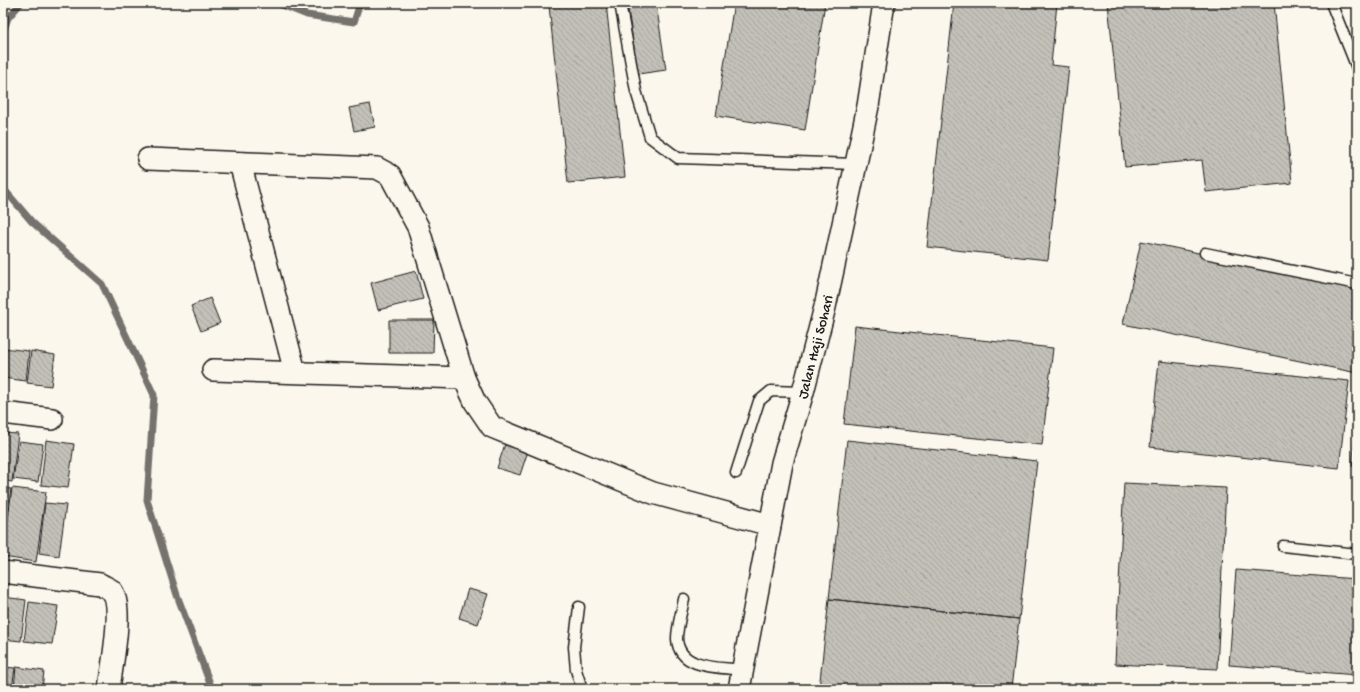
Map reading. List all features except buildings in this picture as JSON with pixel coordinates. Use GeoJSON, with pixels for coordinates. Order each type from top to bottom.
{"type":"FeatureCollection","features":[{"type":"Feature","properties":{"kind":"street","name":"Jalan Haji Sohari"},"geometry":{"type":"LineString","coordinates":[[741,679],[782,463],[803,392],[825,307],[856,164],[868,106],[884,3]]}},
{"type":"Feature","properties":{"kind":"street"},"geometry":{"type":"LineString","coordinates":[[148,159],[377,168],[390,174],[418,227],[464,378],[475,402],[492,427],[653,493],[770,525]]}},
{"type":"Feature","properties":{"kind":"street"},"geometry":{"type":"LineString","coordinates":[[240,163],[295,372]]}},
{"type":"Feature","properties":{"kind":"street"},"geometry":{"type":"LineString","coordinates":[[213,370],[464,378]]}},
{"type":"Feature","properties":{"kind":"street"},"geometry":{"type":"LineString","coordinates":[[3,412],[52,419]]}},
{"type":"Feature","properties":{"kind":"street"},"geometry":{"type":"LineString","coordinates":[[3,572],[100,584],[111,590],[116,601],[117,625],[108,689]]}},
{"type":"Feature","properties":{"kind":"lane"},"geometry":{"type":"LineString","coordinates":[[620,3],[636,91],[650,137],[678,158],[856,164]]}},
{"type":"Feature","properties":{"kind":"lane"},"geometry":{"type":"LineString","coordinates":[[1332,3],[1357,68]]}},
{"type":"Feature","properties":{"kind":"lane"},"geometry":{"type":"LineString","coordinates":[[1205,253],[1357,284]]}},
{"type":"Feature","properties":{"kind":"lane"},"geometry":{"type":"LineString","coordinates":[[736,473],[759,401],[771,391],[803,392]]}},
{"type":"Feature","properties":{"kind":"lane"},"geometry":{"type":"LineString","coordinates":[[1283,546],[1357,554]]}},
{"type":"Feature","properties":{"kind":"lane"},"geometry":{"type":"LineString","coordinates":[[684,599],[677,637],[679,648],[685,658],[741,679]]}},
{"type":"Feature","properties":{"kind":"lane"},"geometry":{"type":"LineString","coordinates":[[579,607],[574,647],[576,670],[582,689]]}},
{"type":"Feature","properties":{"kind":"waterway"},"geometry":{"type":"LineString","coordinates":[[3,32],[8,18],[21,3]]}},
{"type":"Feature","properties":{"kind":"waterway"},"geometry":{"type":"LineString","coordinates":[[277,3],[307,15],[354,22],[360,3]]}},
{"type":"Feature","properties":{"kind":"waterway"},"geometry":{"type":"LineString","coordinates":[[3,188],[32,222],[102,284],[154,395],[147,500],[177,595],[212,689]]}}]}
